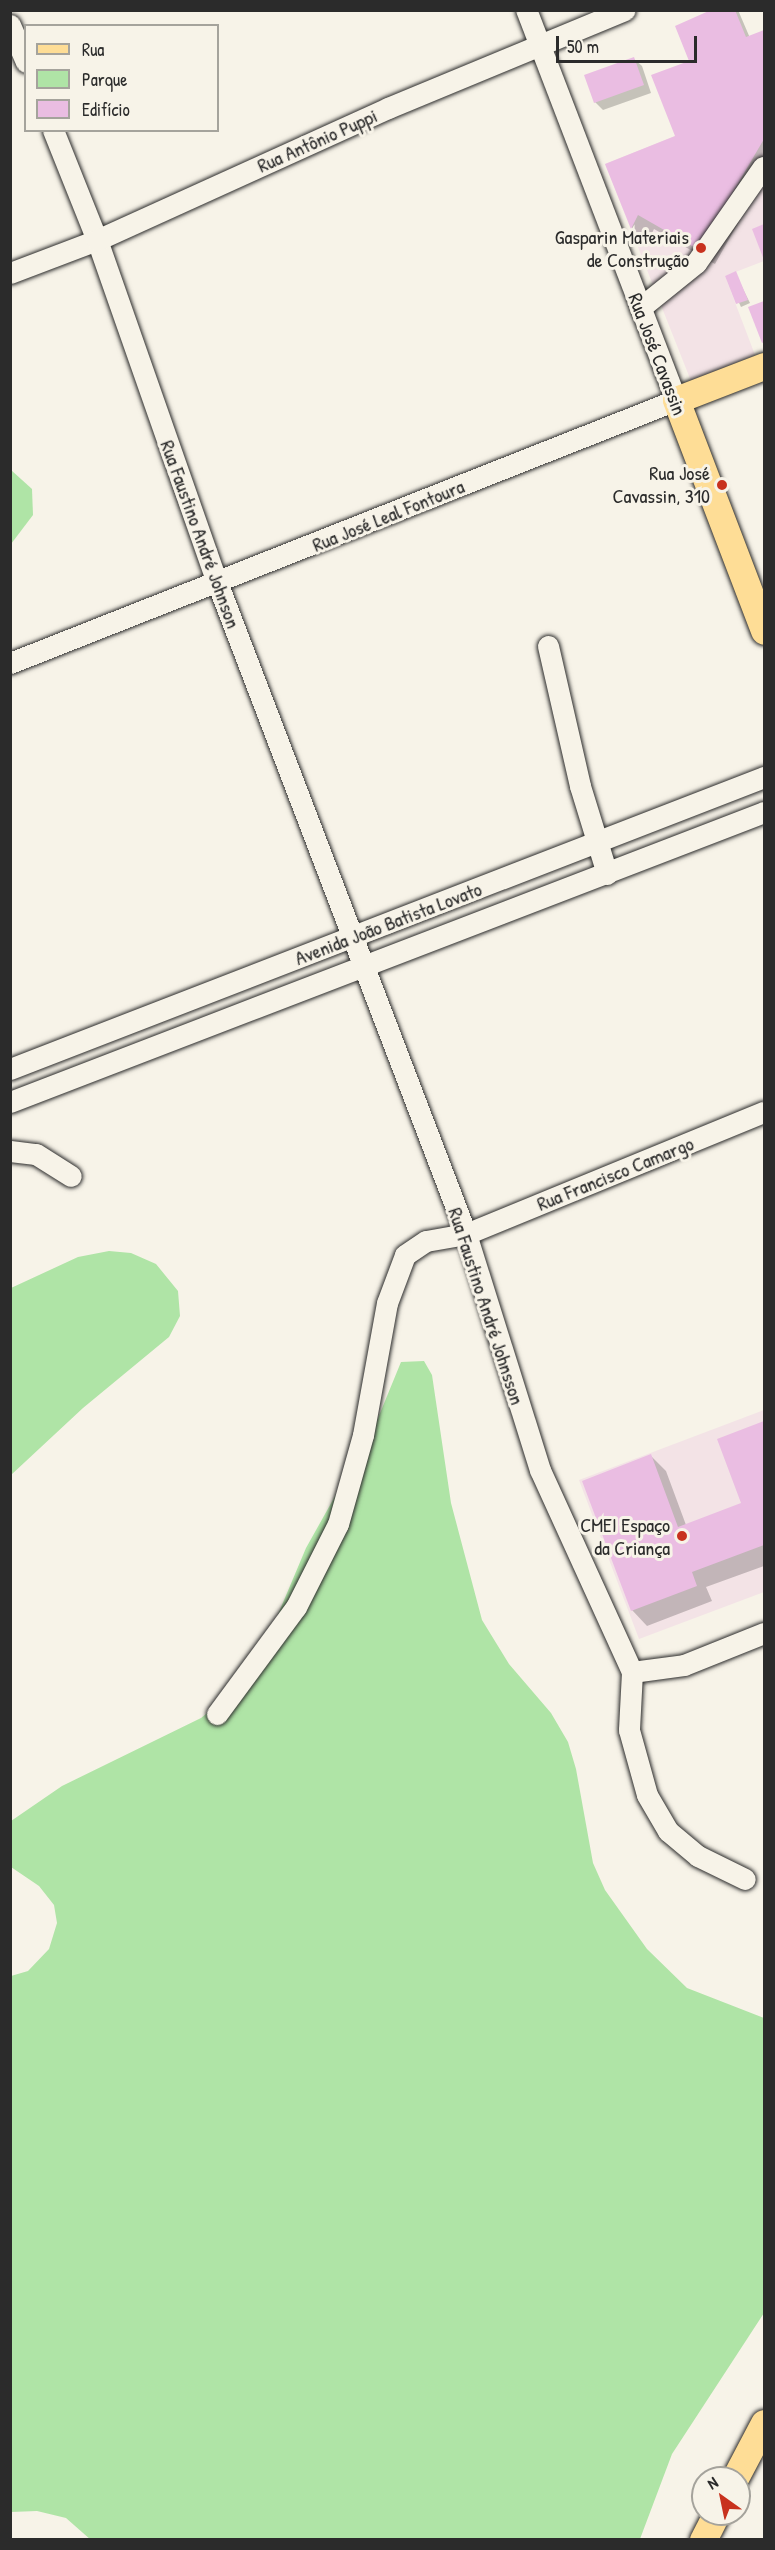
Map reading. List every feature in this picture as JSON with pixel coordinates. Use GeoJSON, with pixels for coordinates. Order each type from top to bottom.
{"type":"FeatureCollection","features":[{"type":"Feature","properties":{"kind":"main road","name":"Rua José Leal Fontoura"},"geometry":{"type":"LineString","coordinates":[[676,400],[765,366]]}},
{"type":"Feature","properties":{"kind":"main road","name":"Rua José Cavassin"},"geometry":{"type":"LineString","coordinates":[[676,400],[762,618]]}},
{"type":"Feature","properties":{"kind":"main road"},"geometry":{"type":"LineString","coordinates":[[742,2466],[765,2423]]}},
{"type":"Feature","properties":{"kind":"main road"},"geometry":{"type":"LineString","coordinates":[[703,2540],[710,2526]]}},
{"type":"Feature","properties":{"kind":"street","name":"Rua José Cavassin"},"geometry":{"type":"LineString","coordinates":[[526,10],[676,400]]}},
{"type":"Feature","properties":{"kind":"street","name":"Rua Antônio Puppi"},"geometry":{"type":"LineString","coordinates":[[10,273],[96,240],[388,108],[625,10]]}},
{"type":"Feature","properties":{"kind":"street"},"geometry":{"type":"LineString","coordinates":[[10,25],[24,57]]}},
{"type":"Feature","properties":{"kind":"street","name":"Rua Faustino André Johnson"},"geometry":{"type":"LineString","coordinates":[[54,132],[96,240],[217,582],[352,936]]}},
{"type":"Feature","properties":{"kind":"street"},"geometry":{"type":"LineString","coordinates":[[640,308],[696,263],[764,166]]}},
{"type":"Feature","properties":{"kind":"street","name":"Rua José Leal Fontoura"},"geometry":{"type":"LineString","coordinates":[[10,663],[676,400]]}},
{"type":"Feature","properties":{"kind":"street"},"geometry":{"type":"LineString","coordinates":[[548,646],[596,843],[607,874]]}},
{"type":"Feature","properties":{"kind":"street","name":"Avenida João Batista Lovato"},"geometry":{"type":"LineString","coordinates":[[10,1069],[765,777]]}},
{"type":"Feature","properties":{"kind":"street"},"geometry":{"type":"LineString","coordinates":[[720,794],[733,824]]}},
{"type":"Feature","properties":{"kind":"street","name":"Avenida João Batista Lovato"},"geometry":{"type":"LineString","coordinates":[[10,1102],[765,812]]}},
{"type":"Feature","properties":{"kind":"street","name":"Rua Faustino André Johnsson"},"geometry":{"type":"LineString","coordinates":[[352,936],[466,1234],[540,1470],[632,1672]]}},
{"type":"Feature","properties":{"kind":"street","name":"Rua Francisco Camargo"},"geometry":{"type":"LineString","coordinates":[[217,1714],[296,1607],[338,1524],[363,1435],[387,1303],[397,1269],[405,1255],[426,1241],[466,1234],[765,1112]]}},
{"type":"Feature","properties":{"kind":"street"},"geometry":{"type":"LineString","coordinates":[[10,1150],[36,1154],[71,1176]]}},
{"type":"Feature","properties":{"kind":"street"},"geometry":{"type":"LineString","coordinates":[[745,1880],[698,1856],[668,1831],[647,1795],[629,1730],[632,1672],[684,1665],[765,1633]]}},
{"type":"Feature","properties":{"kind":"shaded area","name":"Gasparin Materiais de Construção"},"geometry":{"type":"Polygon","coordinates":[[[738,111],[764,127],[764,261],[725,276],[755,355],[691,381],[605,164],[738,111]]]}},
{"type":"Feature","properties":{"kind":"shaded area","name":"CMEI Espaço da Criança"},"geometry":{"type":"Polygon","coordinates":[[[764,1410],[764,1592],[639,1639],[579,1480],[764,1410]]]}},
{"type":"Feature","properties":{"kind":"green space"},"geometry":{"type":"Polygon","coordinates":[[[11,470],[32,489],[33,515],[11,544],[11,470]]]}},
{"type":"Feature","properties":{"kind":"green space"},"geometry":{"type":"Polygon","coordinates":[[[109,1251],[131,1253],[156,1264],[178,1291],[180,1316],[169,1337],[83,1408],[11,1475],[11,1288],[78,1257],[109,1251]]]}},
{"type":"Feature","properties":{"kind":"green space"},"geometry":{"type":"Polygon","coordinates":[[[424,1361],[432,1375],[451,1503],[482,1620],[509,1664],[551,1713],[568,1742],[576,1769],[593,1863],[605,1890],[647,1949],[687,1988],[764,2018],[764,2313],[672,2454],[640,2539],[91,2540],[66,2518],[37,2511],[11,2512],[11,1976],[28,1971],[49,1949],[57,1923],[54,1905],[39,1886],[11,1867],[11,1821],[62,1786],[201,1718],[243,1684],[260,1657],[306,1548],[376,1423],[401,1362],[424,1361]]]}},
{"type":"Feature","properties":{"kind":"building"},"geometry":{"type":"Polygon","coordinates":[[[711,10],[735,10],[746,37],[764,30],[764,139],[699,250],[638,215],[631,229],[605,164],[675,136],[651,75],[689,61],[675,26],[711,10]]]}},
{"type":"Feature","properties":{"kind":"building"},"geometry":{"type":"Polygon","coordinates":[[[634,57],[644,85],[594,103],[584,75],[634,57]]]}},
{"type":"Feature","properties":{"kind":"building"},"geometry":{"type":"Polygon","coordinates":[[[764,224],[764,260],[752,229],[764,224]]]}},
{"type":"Feature","properties":{"kind":"building"},"geometry":{"type":"Polygon","coordinates":[[[736,271],[748,300],[736,304],[725,276],[736,271]]]}},
{"type":"Feature","properties":{"kind":"building"},"geometry":{"type":"Polygon","coordinates":[[[764,301],[764,342],[762,343],[748,307],[764,301]]]}},
{"type":"Feature","properties":{"kind":"building"},"geometry":{"type":"Polygon","coordinates":[[[764,1421],[764,1545],[692,1572],[697,1586],[631,1611],[582,1481],[651,1454],[678,1527],[741,1503],[717,1439],[764,1421]]]}},
{"type":"Feature","properties":{"kind":"place","name":"Gasparin Materiais de Construção"},"geometry":{"type":"Point","coordinates":[701,248]}},
{"type":"Feature","properties":{"kind":"place","name":"Rua José Cavassin, 310"},"geometry":{"type":"Point","coordinates":[722,485]}},
{"type":"Feature","properties":{"kind":"place","name":"CMEI Espaço da Criança"},"geometry":{"type":"Point","coordinates":[682,1536]}}]}
